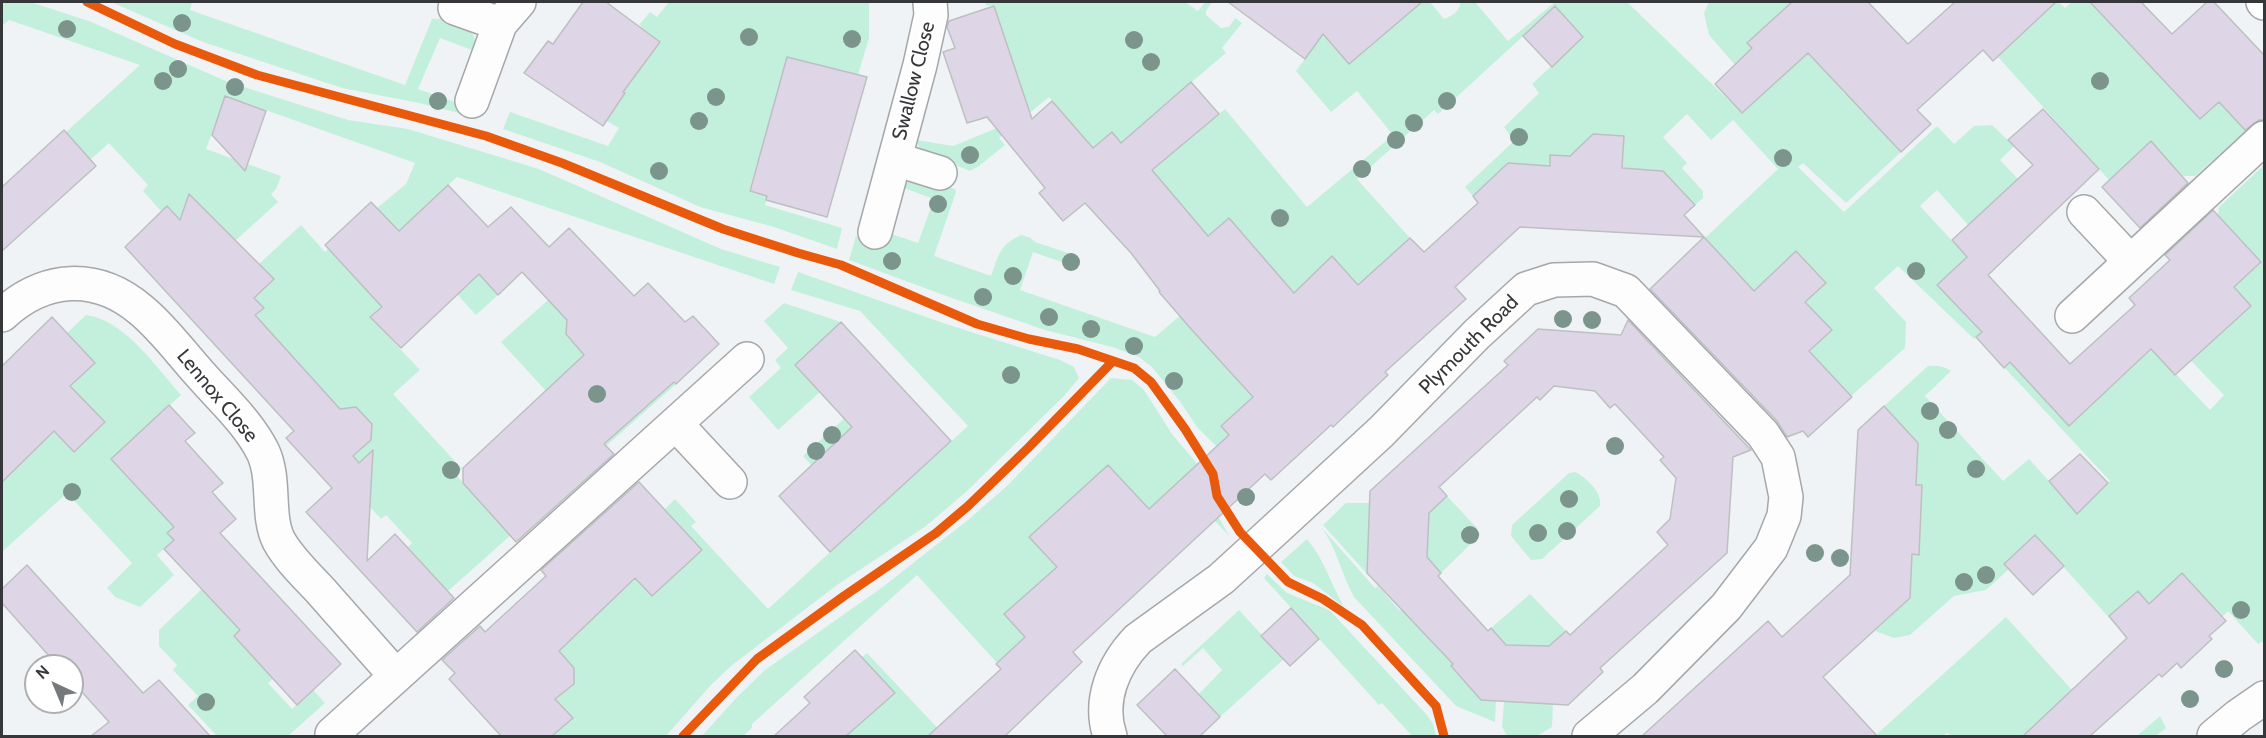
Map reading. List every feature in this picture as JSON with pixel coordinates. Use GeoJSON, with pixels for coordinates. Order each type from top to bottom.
{"type":"FeatureCollection","features":[{"type":"Feature","properties":{"kind":"street","name":"Swallow Close"},"geometry":{"type":"LineString","coordinates":[[875,232],[931,15],[930,2]]}},
{"type":"Feature","properties":{"kind":"street"},"geometry":{"type":"LineString","coordinates":[[455,8],[510,13],[472,101]]}},
{"type":"Feature","properties":{"kind":"street"},"geometry":{"type":"LineString","coordinates":[[2072,316],[2265,138]]}},
{"type":"Feature","properties":{"kind":"street","name":"Swallow Close"},"geometry":{"type":"LineString","coordinates":[[895,159],[940,173]]}},
{"type":"Feature","properties":{"kind":"street"},"geometry":{"type":"LineString","coordinates":[[2084,212],[2130,261]]}},
{"type":"Feature","properties":{"kind":"street","name":"Plymouth Road"},"geometry":{"type":"LineString","coordinates":[[1110,736],[1107,727],[1107,697],[1113,672],[1138,639],[1221,579],[1247,556],[1381,432],[1477,334],[1526,289],[1554,280],[1593,279],[1626,291],[1762,434],[1778,456],[1786,497],[1784,516],[1771,548],[1726,607],[1645,689],[1589,736]]}},
{"type":"Feature","properties":{"kind":"street","name":"Lennox Close"},"geometry":{"type":"LineString","coordinates":[[2,315],[16,302],[48,287],[64,284],[93,285],[118,294],[142,310],[247,426],[263,453],[271,480],[272,510],[278,540],[395,675]]}},
{"type":"Feature","properties":{"kind":"street"},"geometry":{"type":"LineString","coordinates":[[332,734],[747,359]]}},
{"type":"Feature","properties":{"kind":"street"},"geometry":{"type":"LineString","coordinates":[[676,424],[730,482]]}},
{"type":"Feature","properties":{"kind":"street"},"geometry":{"type":"LineString","coordinates":[[2214,736],[2265,698]]}},
{"type":"Feature","properties":{"kind":"green space"},"geometry":{"type":"Polygon","coordinates":[[[2,2],[30,2],[89,21],[228,82],[348,120],[408,129],[539,169],[721,249],[780,267],[774,284],[457,177],[411,220],[460,254],[498,295],[476,315],[456,293],[385,304],[370,317],[420,370],[393,394],[462,469],[456,475],[511,535],[448,591],[408,547],[412,543],[386,515],[381,519],[359,495],[332,488],[326,481],[361,450],[358,446],[372,434],[372,424],[356,407],[346,408],[334,420],[329,397],[255,315],[263,308],[254,298],[273,279],[259,264],[301,225],[325,252],[328,249],[355,278],[387,249],[377,208],[406,184],[415,163],[226,96],[206,149],[281,176],[276,189],[271,194],[278,202],[224,251],[224,229],[211,216],[199,215],[181,233],[143,191],[148,185],[109,143],[90,160],[66,132],[140,65],[9,20],[2,26],[2,2]]]}},
{"type":"Feature","properties":{"kind":"green space"},"geometry":{"type":"Polygon","coordinates":[[[111,2],[192,2],[190,10],[405,85],[432,19],[448,21],[470,31],[475,45],[472,50],[440,38],[418,89],[482,112],[479,118],[419,103],[342,88],[203,42],[111,2]]]}},
{"type":"Feature","properties":{"kind":"green space"},"geometry":{"type":"Polygon","coordinates":[[[669,2],[869,2],[869,38],[858,75],[787,57],[775,168],[757,162],[749,191],[767,196],[765,205],[842,228],[837,249],[774,227],[700,207],[600,162],[503,129],[510,112],[608,146],[619,128],[588,110],[604,79],[643,65],[660,43],[639,25],[650,12],[657,17],[669,2]]]}},
{"type":"Feature","properties":{"kind":"green space"},"geometry":{"type":"Polygon","coordinates":[[[986,2],[1185,2],[1198,11],[1205,2],[1212,2],[1206,15],[1221,28],[1229,27],[1235,18],[1242,23],[1222,48],[1226,53],[1160,109],[1187,141],[1225,109],[1307,207],[1393,135],[1357,91],[1331,112],[1296,71],[1323,34],[1397,13],[1411,2],[1430,2],[1444,19],[1459,8],[1460,2],[1475,2],[1508,41],[1555,2],[1627,2],[1742,113],[1761,95],[1709,35],[1704,13],[1709,2],[1793,2],[1747,43],[1763,60],[1790,35],[1832,60],[1823,69],[1845,94],[1863,79],[1862,109],[1901,152],[1846,203],[1803,163],[1798,167],[1844,212],[1937,126],[1954,144],[1974,126],[1992,125],[2014,146],[2000,160],[2018,179],[1968,225],[1937,190],[1920,206],[1967,257],[1937,285],[1982,332],[1974,339],[1898,266],[1874,288],[1906,322],[1905,348],[1851,396],[1809,351],[1827,335],[1827,326],[1794,312],[1826,283],[1797,251],[1754,291],[1705,238],[1778,169],[1733,120],[1711,140],[1687,114],[1663,137],[1687,163],[1682,168],[1703,191],[1703,198],[1695,205],[1663,171],[1622,168],[1624,140],[1618,135],[1593,134],[1587,139],[1586,157],[1550,156],[1550,166],[1508,163],[1473,196],[1465,187],[1514,141],[1504,127],[1539,93],[1532,84],[1583,37],[1555,7],[1438,114],[1434,110],[1357,179],[1410,238],[1361,287],[1332,256],[1303,284],[1323,306],[1220,361],[1252,397],[1221,426],[1250,458],[1218,448],[1197,427],[1152,367],[1139,357],[1112,347],[1045,330],[849,260],[856,236],[881,245],[886,232],[918,243],[934,199],[901,187],[913,181],[935,183],[955,189],[956,192],[934,256],[991,276],[1004,247],[1021,235],[1029,237],[1035,242],[1078,258],[1073,266],[1033,252],[1020,290],[1155,337],[1196,302],[1252,245],[1229,218],[1208,236],[1144,160],[1128,151],[1112,132],[1093,148],[1049,97],[999,138],[1005,145],[970,171],[921,151],[917,140],[953,146],[1024,117],[994,6],[986,5],[986,2]]]}},
{"type":"Feature","properties":{"kind":"green space"},"geometry":{"type":"Polygon","coordinates":[[[2038,2],[2058,2],[2065,8],[2072,2],[2146,2],[2116,30],[2144,60],[2163,42],[2246,131],[2195,176],[2183,176],[2151,142],[2109,180],[1998,57],[2038,2]]]}},
{"type":"Feature","properties":{"kind":"green space"},"geometry":{"type":"Polygon","coordinates":[[[2264,165],[2264,641],[2258,644],[2228,611],[2222,617],[2153,601],[2149,604],[2137,591],[2110,616],[2120,630],[2035,535],[2004,564],[2009,569],[1986,590],[1954,596],[1910,635],[1894,638],[1875,631],[1910,598],[1912,554],[1919,554],[1922,486],[1916,485],[1918,443],[1884,406],[1928,366],[1946,368],[1951,371],[1925,396],[2003,481],[2029,459],[2049,481],[2093,498],[2110,481],[2004,367],[2010,362],[2056,411],[2076,359],[2107,391],[2152,349],[2210,410],[2224,395],[2174,343],[2216,338],[2251,306],[2234,287],[2261,262],[2218,215],[2219,207],[2264,165]]]}},
{"type":"Feature","properties":{"kind":"green space"},"geometry":{"type":"Polygon","coordinates":[[[798,272],[949,325],[1060,360],[1074,367],[1079,378],[1065,395],[966,492],[926,526],[837,585],[731,666],[666,736],[553,736],[573,718],[544,687],[564,692],[574,684],[563,656],[558,650],[635,578],[652,596],[702,550],[665,509],[675,499],[696,522],[691,526],[768,609],[968,426],[860,311],[791,290],[798,272]]]}},
{"type":"Feature","properties":{"kind":"green space"},"geometry":{"type":"Polygon","coordinates":[[[548,300],[577,313],[567,323],[566,334],[571,341],[583,341],[676,384],[605,447],[546,391],[501,342],[548,300]]]}},
{"type":"Feature","properties":{"kind":"green space"},"geometry":{"type":"Polygon","coordinates":[[[784,303],[841,322],[795,365],[820,392],[778,430],[749,397],[781,368],[775,360],[788,348],[764,321],[784,303]]]}},
{"type":"Feature","properties":{"kind":"green space"},"geometry":{"type":"Polygon","coordinates":[[[86,315],[100,319],[127,335],[181,395],[111,459],[136,486],[149,474],[187,515],[167,533],[174,540],[157,555],[174,575],[140,607],[115,597],[107,588],[132,563],[67,493],[2,552],[2,456],[15,469],[53,432],[44,422],[74,452],[105,423],[76,392],[68,388],[67,333],[86,315]]]}},
{"type":"Feature","properties":{"kind":"green space"},"geometry":{"type":"Polygon","coordinates":[[[1111,378],[1132,380],[1144,390],[1172,434],[1199,466],[1216,512],[1229,536],[1179,482],[1148,510],[1108,465],[1030,537],[1060,570],[1025,637],[997,663],[917,575],[752,724],[752,728],[743,736],[702,736],[765,670],[884,586],[968,520],[1008,485],[1111,378]]]}},
{"type":"Feature","properties":{"kind":"green space"},"geometry":{"type":"Polygon","coordinates":[[[849,414],[886,452],[838,495],[803,456],[849,414]]]}},
{"type":"Feature","properties":{"kind":"green space"},"geometry":{"type":"Polygon","coordinates":[[[1575,472],[1593,486],[1599,496],[1600,506],[1542,559],[1531,560],[1511,536],[1512,525],[1569,473],[1575,472]]]}},
{"type":"Feature","properties":{"kind":"green space"},"geometry":{"type":"Polygon","coordinates":[[[1447,496],[1477,528],[1480,535],[1441,573],[1426,557],[1428,514],[1447,496]]]}},
{"type":"Feature","properties":{"kind":"green space"},"geometry":{"type":"Polygon","coordinates":[[[1346,503],[1371,503],[1369,576],[1323,525],[1346,503]]]}},
{"type":"Feature","properties":{"kind":"green space"},"geometry":{"type":"Polygon","coordinates":[[[1321,527],[1375,588],[1378,586],[1400,611],[1402,609],[1453,664],[1451,667],[1481,699],[1496,700],[1495,722],[1456,706],[1354,597],[1321,527]]]}},
{"type":"Feature","properties":{"kind":"green space"},"geometry":{"type":"Polygon","coordinates":[[[1307,539],[1323,563],[1344,607],[1313,583],[1294,576],[1281,562],[1307,539]]]}},
{"type":"Feature","properties":{"kind":"green space"},"geometry":{"type":"Polygon","coordinates":[[[1267,574],[1287,593],[1329,610],[1427,715],[1433,724],[1436,736],[1412,736],[1382,703],[1379,705],[1264,578],[1267,574]]]}},
{"type":"Feature","properties":{"kind":"green space"},"geometry":{"type":"Polygon","coordinates":[[[202,589],[240,630],[234,636],[273,679],[268,683],[292,709],[313,690],[325,703],[288,736],[217,736],[188,705],[198,696],[173,670],[177,665],[159,646],[159,630],[202,589]]]}},
{"type":"Feature","properties":{"kind":"green space"},"geometry":{"type":"Polygon","coordinates":[[[1530,594],[1566,631],[1549,646],[1506,645],[1491,628],[1530,594]]]}},
{"type":"Feature","properties":{"kind":"green space"},"geometry":{"type":"Polygon","coordinates":[[[1239,610],[1284,659],[1220,717],[1199,694],[1222,670],[1203,648],[1183,666],[1181,664],[1239,610]]]}},
{"type":"Feature","properties":{"kind":"green space"},"geometry":{"type":"Polygon","coordinates":[[[2006,617],[2073,691],[2023,736],[1951,736],[1947,733],[1943,736],[1876,735],[2006,617]]]}},
{"type":"Feature","properties":{"kind":"green space"},"geometry":{"type":"Polygon","coordinates":[[[867,653],[945,736],[846,736],[895,693],[862,657],[867,653]]]}},
{"type":"Feature","properties":{"kind":"green space"},"geometry":{"type":"Polygon","coordinates":[[[1504,701],[1553,704],[1552,727],[1537,736],[1507,736],[1502,727],[1504,701]]]}},
{"type":"Feature","properties":{"kind":"green space"},"geometry":{"type":"Polygon","coordinates":[[[2160,716],[2166,728],[2156,736],[2137,736],[2160,716]]]}},
{"type":"Feature","properties":{"kind":"building"},"geometry":{"type":"Polygon","coordinates":[[[583,2],[606,2],[660,42],[623,92],[625,93],[603,126],[524,73],[548,41],[553,44],[583,2]]]}},
{"type":"Feature","properties":{"kind":"building"},"geometry":{"type":"Polygon","coordinates":[[[1228,2],[1422,2],[1349,64],[1323,34],[1305,59],[1228,2]]]}},
{"type":"Feature","properties":{"kind":"building"},"geometry":{"type":"Polygon","coordinates":[[[1792,2],[1868,2],[1908,44],[1955,2],[2056,2],[1993,61],[1983,50],[1917,110],[1931,124],[1901,152],[1808,53],[1742,113],[1715,84],[1752,48],[1747,43],[1792,2]]]}},
{"type":"Feature","properties":{"kind":"building"},"geometry":{"type":"Polygon","coordinates":[[[2090,2],[2141,2],[2172,34],[2207,2],[2214,2],[2265,56],[2265,120],[2259,120],[2245,130],[2219,102],[2200,119],[2090,2]]]}},
{"type":"Feature","properties":{"kind":"building"},"geometry":{"type":"Polygon","coordinates":[[[994,6],[1032,119],[1052,101],[1093,148],[1112,132],[1121,143],[1191,82],[1219,114],[1152,170],[1208,236],[1229,218],[1294,293],[1332,256],[1358,285],[1410,238],[1424,252],[1478,203],[1473,196],[1508,163],[1550,166],[1550,155],[1570,156],[1593,134],[1624,136],[1622,168],[1663,171],[1695,205],[1684,215],[1704,237],[1520,227],[1455,287],[1466,299],[1385,372],[1388,375],[1333,427],[1331,425],[1271,480],[1265,474],[1073,652],[1082,662],[1005,736],[928,736],[1001,669],[996,664],[1025,637],[1004,614],[1057,567],[1029,537],[1108,465],[1149,509],[1229,435],[1221,426],[1253,397],[1191,329],[1159,292],[1131,253],[1085,203],[1063,221],[1039,193],[1045,188],[987,117],[967,123],[943,52],[955,48],[947,27],[949,21],[994,6]]]}},
{"type":"Feature","properties":{"kind":"building"},"geometry":{"type":"Polygon","coordinates":[[[1555,6],[1583,37],[1552,67],[1523,36],[1555,6]]]}},
{"type":"Feature","properties":{"kind":"building"},"geometry":{"type":"Polygon","coordinates":[[[787,57],[867,77],[827,217],[766,200],[767,196],[750,191],[787,57]]]}},
{"type":"Feature","properties":{"kind":"building"},"geometry":{"type":"Polygon","coordinates":[[[225,96],[266,111],[245,171],[212,135],[225,96]]]}},
{"type":"Feature","properties":{"kind":"building"},"geometry":{"type":"Polygon","coordinates":[[[2043,109],[2099,169],[1988,275],[2070,364],[2135,305],[2129,298],[2170,260],[2165,255],[2213,210],[2261,262],[2234,287],[2251,306],[2175,375],[2151,349],[2069,426],[2010,362],[2004,368],[1976,337],[1982,332],[1937,285],[1967,257],[1952,240],[2033,165],[2008,140],[2043,109]]]}},
{"type":"Feature","properties":{"kind":"building"},"geometry":{"type":"Polygon","coordinates":[[[64,130],[96,166],[2,251],[2,187],[64,130]]]}},
{"type":"Feature","properties":{"kind":"building"},"geometry":{"type":"Polygon","coordinates":[[[2151,141],[2188,183],[2140,228],[2102,187],[2151,141]]]}},
{"type":"Feature","properties":{"kind":"building"},"geometry":{"type":"Polygon","coordinates":[[[448,185],[488,227],[511,207],[549,247],[569,228],[634,296],[648,283],[685,322],[693,316],[719,344],[676,384],[674,382],[604,444],[614,454],[516,542],[463,483],[463,468],[584,355],[566,334],[567,320],[522,272],[498,295],[479,274],[401,348],[370,317],[382,307],[325,245],[371,202],[399,231],[448,185]]]}},
{"type":"Feature","properties":{"kind":"building"},"geometry":{"type":"Polygon","coordinates":[[[189,194],[274,279],[254,298],[264,308],[255,315],[340,409],[356,407],[372,424],[371,440],[353,456],[359,463],[373,450],[367,561],[395,534],[454,598],[417,632],[306,512],[332,488],[286,438],[294,431],[125,247],[167,206],[180,220],[189,194]]]}},
{"type":"Feature","properties":{"kind":"building"},"geometry":{"type":"Polygon","coordinates":[[[1704,237],[1754,291],[1796,251],[1826,283],[1805,302],[1832,330],[1809,351],[1852,397],[1808,437],[1803,431],[1787,437],[1777,421],[1650,289],[1704,237]]]}},
{"type":"Feature","properties":{"kind":"building"},"geometry":{"type":"Polygon","coordinates":[[[52,317],[95,363],[70,386],[105,422],[74,452],[54,431],[2,482],[2,366],[52,317]]]}},
{"type":"Feature","properties":{"kind":"building"},"geometry":{"type":"Polygon","coordinates":[[[1628,320],[1751,450],[1733,457],[1727,553],[1600,668],[1603,672],[1568,705],[1481,700],[1451,666],[1453,664],[1367,573],[1370,491],[1508,365],[1504,361],[1538,329],[1621,335],[1628,320]],[[1554,386],[1540,400],[1537,397],[1439,487],[1447,496],[1429,513],[1427,557],[1441,573],[1438,576],[1488,631],[1491,628],[1506,645],[1549,646],[1566,631],[1570,635],[1668,545],[1657,532],[1670,519],[1676,478],[1660,460],[1664,457],[1615,404],[1610,408],[1595,391],[1554,386]]]}},
{"type":"Feature","properties":{"kind":"building"},"geometry":{"type":"Polygon","coordinates":[[[841,322],[951,441],[830,552],[779,496],[852,427],[795,365],[841,322]]]}},
{"type":"Feature","properties":{"kind":"building"},"geometry":{"type":"Polygon","coordinates":[[[169,405],[195,433],[185,441],[223,483],[212,492],[236,519],[220,533],[341,664],[297,705],[234,636],[240,630],[164,549],[174,540],[167,533],[174,527],[111,459],[169,405]]]}},
{"type":"Feature","properties":{"kind":"building"},"geometry":{"type":"Polygon","coordinates":[[[1884,406],[1918,443],[1916,485],[1922,485],[1919,555],[1912,554],[1910,598],[1823,677],[1877,736],[1642,736],[1768,621],[1782,637],[1850,575],[1858,430],[1884,406]]]}},
{"type":"Feature","properties":{"kind":"building"},"geometry":{"type":"Polygon","coordinates":[[[2080,454],[2108,483],[2077,514],[2049,481],[2080,454]]]}},
{"type":"Feature","properties":{"kind":"building"},"geometry":{"type":"Polygon","coordinates":[[[639,482],[702,550],[652,596],[635,578],[559,651],[574,668],[574,684],[555,699],[573,718],[552,736],[501,736],[449,679],[455,673],[442,660],[480,626],[485,632],[546,576],[541,570],[639,482]]]}},
{"type":"Feature","properties":{"kind":"building"},"geometry":{"type":"Polygon","coordinates":[[[2035,535],[2064,566],[2033,595],[2004,564],[2035,535]]]}},
{"type":"Feature","properties":{"kind":"building"},"geometry":{"type":"Polygon","coordinates":[[[27,565],[143,693],[159,680],[210,736],[91,736],[109,722],[84,694],[84,654],[47,654],[2,603],[2,589],[27,565]]]}},
{"type":"Feature","properties":{"kind":"building"},"geometry":{"type":"Polygon","coordinates":[[[2182,573],[2226,621],[2209,636],[2212,639],[2181,668],[2177,663],[2162,677],[2159,674],[2090,736],[2023,736],[2127,638],[2109,616],[2138,591],[2149,604],[2182,573]]]}},
{"type":"Feature","properties":{"kind":"building"},"geometry":{"type":"Polygon","coordinates":[[[1291,608],[1319,639],[1290,666],[1261,636],[1291,608]]]}},
{"type":"Feature","properties":{"kind":"building"},"geometry":{"type":"Polygon","coordinates":[[[855,650],[895,693],[846,736],[774,736],[810,703],[804,697],[855,650]]]}},
{"type":"Feature","properties":{"kind":"building"},"geometry":{"type":"Polygon","coordinates":[[[1175,669],[1220,717],[1200,736],[1167,736],[1137,705],[1175,669]]]}},
{"type":"Feature","properties":{"kind":"cycle path"},"geometry":{"type":"LineString","coordinates":[[87,2],[175,44],[257,75],[486,136],[562,163],[723,229],[841,265],[977,324],[1029,339],[1078,349],[1134,368],[1151,382],[1185,429],[1213,474],[1217,496],[1240,532],[1288,582],[1323,599],[1362,625],[1436,706],[1444,736]]}},
{"type":"Feature","properties":{"kind":"cycle path"},"geometry":{"type":"LineString","coordinates":[[683,736],[757,659],[936,533],[968,506],[1113,361]]}}]}
